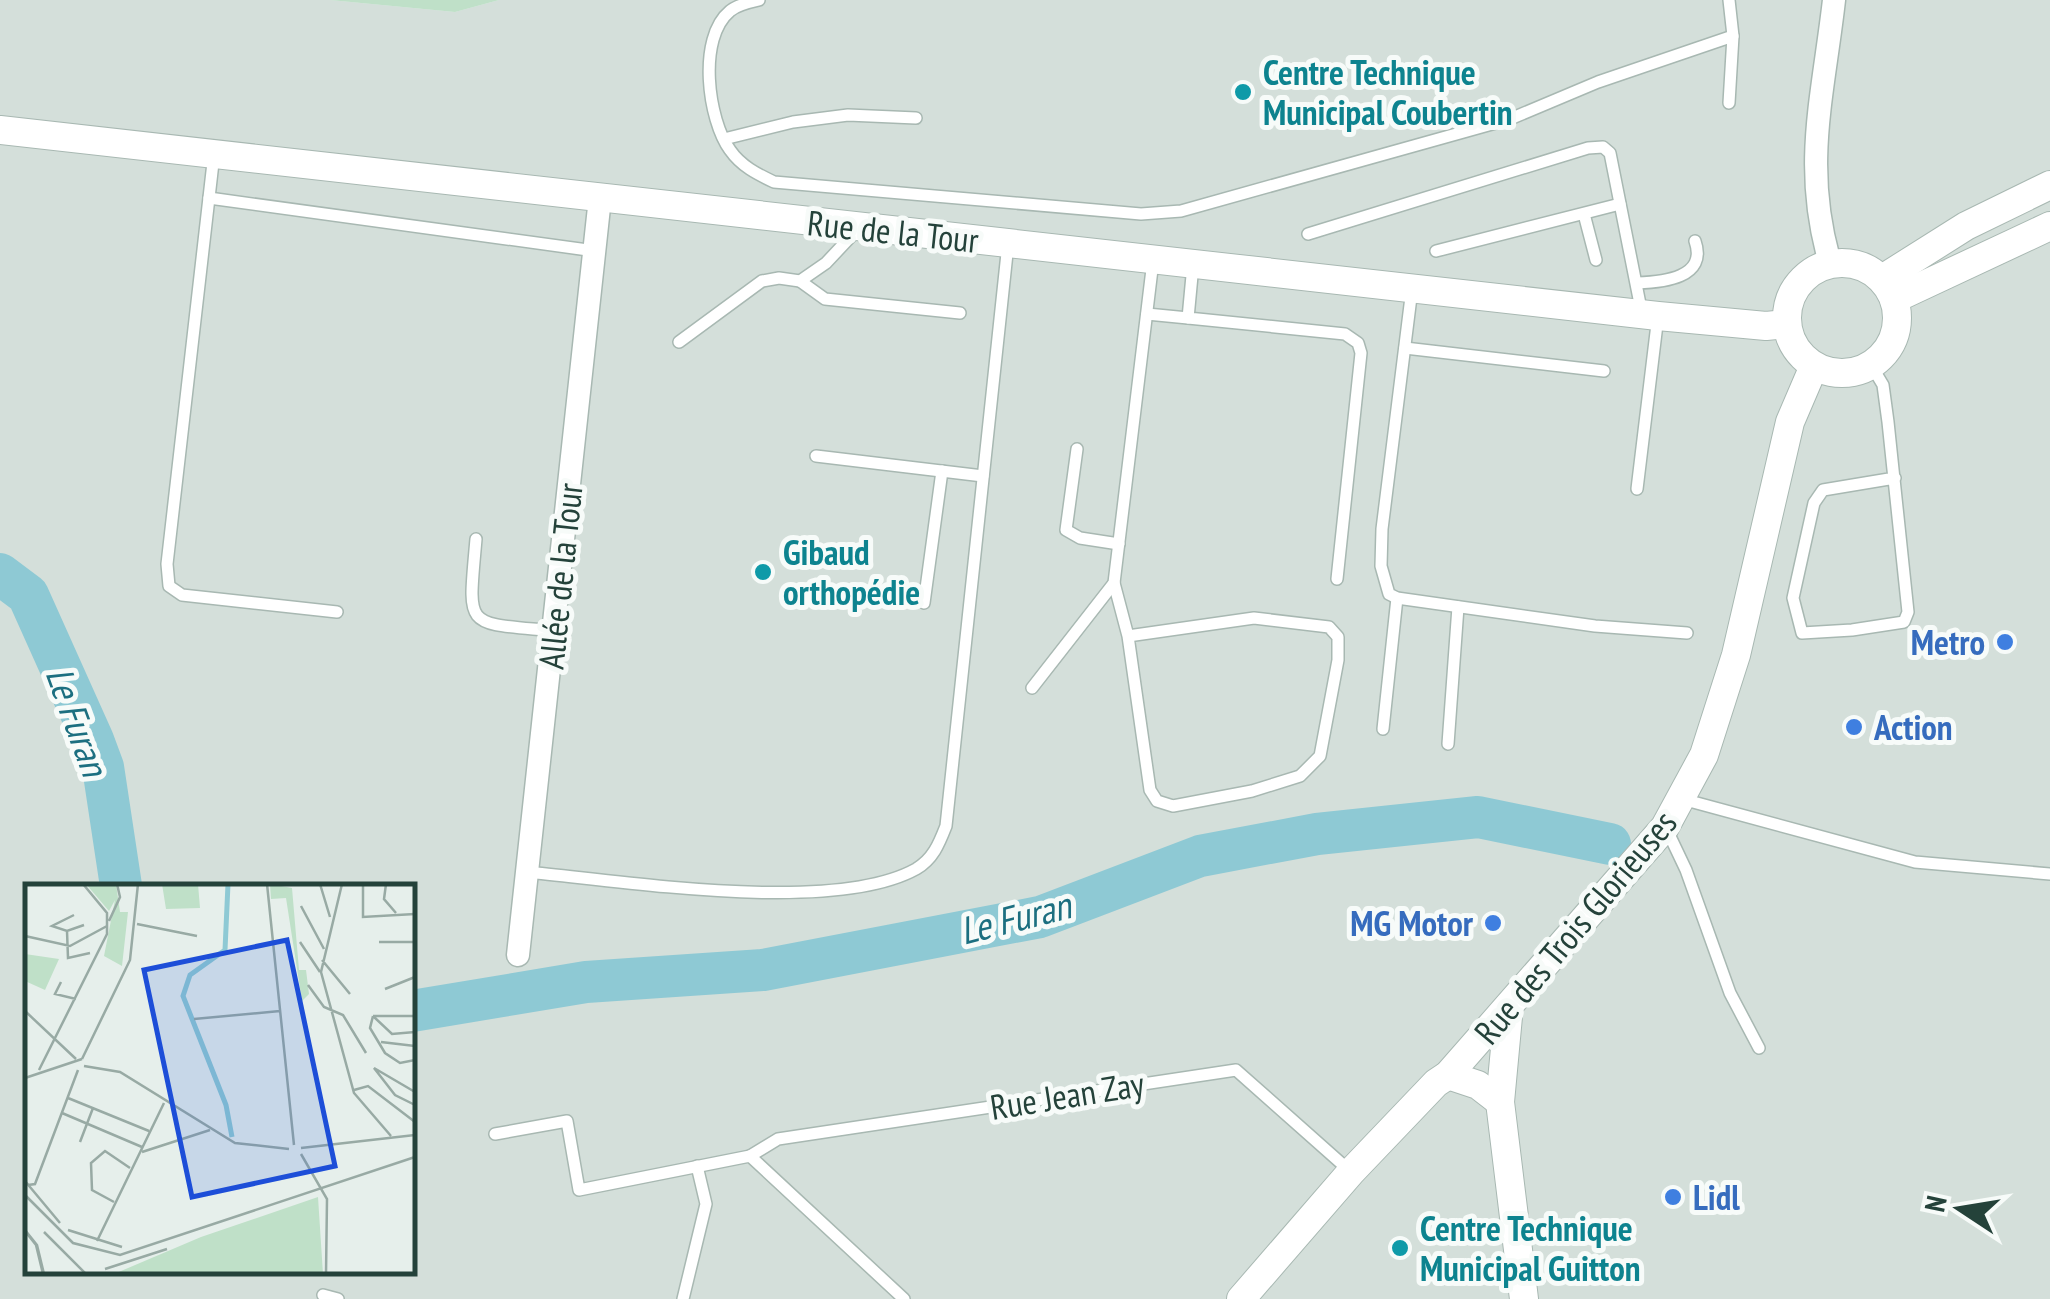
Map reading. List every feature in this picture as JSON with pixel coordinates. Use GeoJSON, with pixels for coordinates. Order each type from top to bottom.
{"type":"FeatureCollection","features":[{"type":"Feature","properties":{"kind":"street"},"geometry":{"type":"LineString","coordinates":[[1830,263],[1816,198],[1814,151],[1834,0]]}},
{"type":"Feature","properties":{"kind":"street","name":"Rue de la Tour"},"geometry":{"type":"LineString","coordinates":[[0,130],[1650,315],[1766,326],[1786,324]]}},
{"type":"Feature","properties":{"kind":"street"},"geometry":{"type":"LineString","coordinates":[[1888,289],[1966,226],[2050,184]]}},
{"type":"Feature","properties":{"kind":"street","name":"Allée de la Tour"},"geometry":{"type":"LineString","coordinates":[[518,955],[600,198]]}},
{"type":"Feature","properties":{"kind":"street"},"geometry":{"type":"LineString","coordinates":[[1888,289],[2050,226]]}},
{"type":"Feature","properties":{"kind":"street"},"geometry":{"type":"LineString","coordinates":[[1848,262],[1865,267],[1888,289],[1897,324],[1884,354],[1870,366],[1842,374],[1814,366],[1800,355],[1786,324],[1792,292],[1802,278],[1830,263],[1848,262]]}},
{"type":"Feature","properties":{"kind":"street","name":"Rue des Trois Glorieuses"},"geometry":{"type":"LineString","coordinates":[[1241,1299],[1351,1172],[1436,1083],[1448,1076],[1665,826],[1704,755],[1736,655],[1790,422],[1814,366]]}},
{"type":"Feature","properties":{"kind":"street"},"geometry":{"type":"LineString","coordinates":[[1508,1006],[1500,1102],[1524,1299]]}},
{"type":"Feature","properties":{"kind":"street"},"geometry":{"type":"LineString","coordinates":[[1448,1076],[1478,1084],[1500,1102]]}},
{"type":"Feature","properties":{"kind":"lane"},"geometry":{"type":"LineString","coordinates":[[759,0],[730,10],[716,30],[711,55],[710,94],[716,127],[749,170],[774,182],[1142,214],[1181,212],[1510,120],[1598,82],[1732,36]]}},
{"type":"Feature","properties":{"kind":"lane"},"geometry":{"type":"LineString","coordinates":[[1729,103],[1730,0]]}},
{"type":"Feature","properties":{"kind":"lane"},"geometry":{"type":"LineString","coordinates":[[724,139],[793,122],[848,115],[916,118]]}},
{"type":"Feature","properties":{"kind":"lane"},"geometry":{"type":"LineString","coordinates":[[1308,234],[1588,148],[1603,147],[1610,153],[1637,283],[1650,315],[1637,489]]}},
{"type":"Feature","properties":{"kind":"lane"},"geometry":{"type":"LineString","coordinates":[[214,154],[167,564],[169,586],[182,595],[337,612]]}},
{"type":"Feature","properties":{"kind":"lane"},"geometry":{"type":"LineString","coordinates":[[209,198],[596,251]]}},
{"type":"Feature","properties":{"kind":"lane"},"geometry":{"type":"LineString","coordinates":[[1436,251],[1620,204]]}},
{"type":"Feature","properties":{"kind":"lane"},"geometry":{"type":"LineString","coordinates":[[1584,214],[1596,260]]}},
{"type":"Feature","properties":{"kind":"lane"},"geometry":{"type":"LineString","coordinates":[[678,342],[762,281],[800,281],[826,263],[859,228]]}},
{"type":"Feature","properties":{"kind":"lane"},"geometry":{"type":"LineString","coordinates":[[1637,283],[1660,282],[1686,274],[1699,252],[1696,241]]}},
{"type":"Feature","properties":{"kind":"lane"},"geometry":{"type":"LineString","coordinates":[[527,872],[739,892],[853,890],[916,869],[936,852],[946,826],[1008,244]]}},
{"type":"Feature","properties":{"kind":"lane"},"geometry":{"type":"LineString","coordinates":[[1128,636],[1254,618],[1329,627],[1338,637],[1338,660],[1320,756],[1300,776],[1252,791],[1173,806],[1157,800],[1150,790],[1128,636],[1114,583],[1154,261]]}},
{"type":"Feature","properties":{"kind":"lane"},"geometry":{"type":"LineString","coordinates":[[1188,318],[1194,264]]}},
{"type":"Feature","properties":{"kind":"lane"},"geometry":{"type":"LineString","coordinates":[[800,281],[824,299],[960,313]]}},
{"type":"Feature","properties":{"kind":"lane"},"geometry":{"type":"LineString","coordinates":[[1412,288],[1382,529],[1381,566],[1389,594],[1595,626],[1686,633]]}},
{"type":"Feature","properties":{"kind":"lane"},"geometry":{"type":"LineString","coordinates":[[1147,314],[1344,334],[1358,343],[1361,353],[1337,579]]}},
{"type":"Feature","properties":{"kind":"lane"},"geometry":{"type":"LineString","coordinates":[[1405,348],[1604,371]]}},
{"type":"Feature","properties":{"kind":"lane"},"geometry":{"type":"LineString","coordinates":[[1870,366],[1882,385],[1895,478],[1908,612],[1904,622],[1802,633],[1793,598],[1814,502],[1823,490],[1895,478]]}},
{"type":"Feature","properties":{"kind":"lane"},"geometry":{"type":"LineString","coordinates":[[1077,449],[1066,530],[1080,538],[1119,544]]}},
{"type":"Feature","properties":{"kind":"lane"},"geometry":{"type":"LineString","coordinates":[[816,456],[984,476]]}},
{"type":"Feature","properties":{"kind":"lane"},"geometry":{"type":"LineString","coordinates":[[924,603],[942,471]]}},
{"type":"Feature","properties":{"kind":"lane"},"geometry":{"type":"LineString","coordinates":[[476,539],[470,605],[476,616],[489,624],[554,631]]}},
{"type":"Feature","properties":{"kind":"lane"},"geometry":{"type":"LineString","coordinates":[[1032,688],[1114,583]]}},
{"type":"Feature","properties":{"kind":"lane"},"geometry":{"type":"LineString","coordinates":[[1383,728],[1397,598]]}},
{"type":"Feature","properties":{"kind":"lane"},"geometry":{"type":"LineString","coordinates":[[1448,744],[1458,607]]}},
{"type":"Feature","properties":{"kind":"lane"},"geometry":{"type":"LineString","coordinates":[[1682,798],[1915,862],[2050,874]]}},
{"type":"Feature","properties":{"kind":"lane"},"geometry":{"type":"LineString","coordinates":[[1665,826],[1686,870],[1730,993],[1759,1048]]}},
{"type":"Feature","properties":{"kind":"lane","name":"Rue Jean Zay"},"geometry":{"type":"LineString","coordinates":[[494,1134],[567,1121],[579,1190],[750,1156],[778,1139],[1236,1070],[1351,1172]]}},
{"type":"Feature","properties":{"kind":"lane"},"geometry":{"type":"LineString","coordinates":[[750,1156],[904,1299]]}},
{"type":"Feature","properties":{"kind":"lane"},"geometry":{"type":"LineString","coordinates":[[684,1299],[706,1204],[698,1166]]}},
{"type":"Feature","properties":{"kind":"lane"},"geometry":{"type":"LineString","coordinates":[[324,1294],[338,1299]]}},
{"type":"Feature","properties":{"kind":"shaded area"},"geometry":{"type":"Polygon","coordinates":[[[0,0],[330,0],[455,12],[499,0],[2050,0],[2050,1299],[0,1299],[0,0]]]}},
{"type":"Feature","properties":{"kind":"green space"},"geometry":{"type":"Polygon","coordinates":[[[330,0],[499,0],[455,12],[330,0]]]}},
{"type":"Feature","properties":{"kind":"waterway","name":"Le Furan"},"geometry":{"type":"LineString","coordinates":[[0,574],[28,595],[93,740],[103,767],[121,884]]}},
{"type":"Feature","properties":{"kind":"waterway","name":"Le Furan"},"geometry":{"type":"LineString","coordinates":[[415,1010],[586,982],[763,970],[1040,917],[1200,856],[1317,834],[1478,817],[1610,844]]}},
{"type":"Feature","properties":{"kind":"place","name":"Centre Technique Municipal Coubertin"},"geometry":{"type":"Point","coordinates":[1243,92]}},
{"type":"Feature","properties":{"kind":"place","name":"Gibaud orthopédie"},"geometry":{"type":"Point","coordinates":[763,572]}},
{"type":"Feature","properties":{"kind":"place","name":"Metro"},"geometry":{"type":"Point","coordinates":[2005,642]}},
{"type":"Feature","properties":{"kind":"place","name":"Action"},"geometry":{"type":"Point","coordinates":[1854,727]}},
{"type":"Feature","properties":{"kind":"place","name":"MG Motor"},"geometry":{"type":"Point","coordinates":[1493,923]}},
{"type":"Feature","properties":{"kind":"place","name":"Lidl"},"geometry":{"type":"Point","coordinates":[1673,1197]}},
{"type":"Feature","properties":{"kind":"place","name":"Centre Technique Municipal Guitton"},"geometry":{"type":"Point","coordinates":[1400,1248]}}]}
